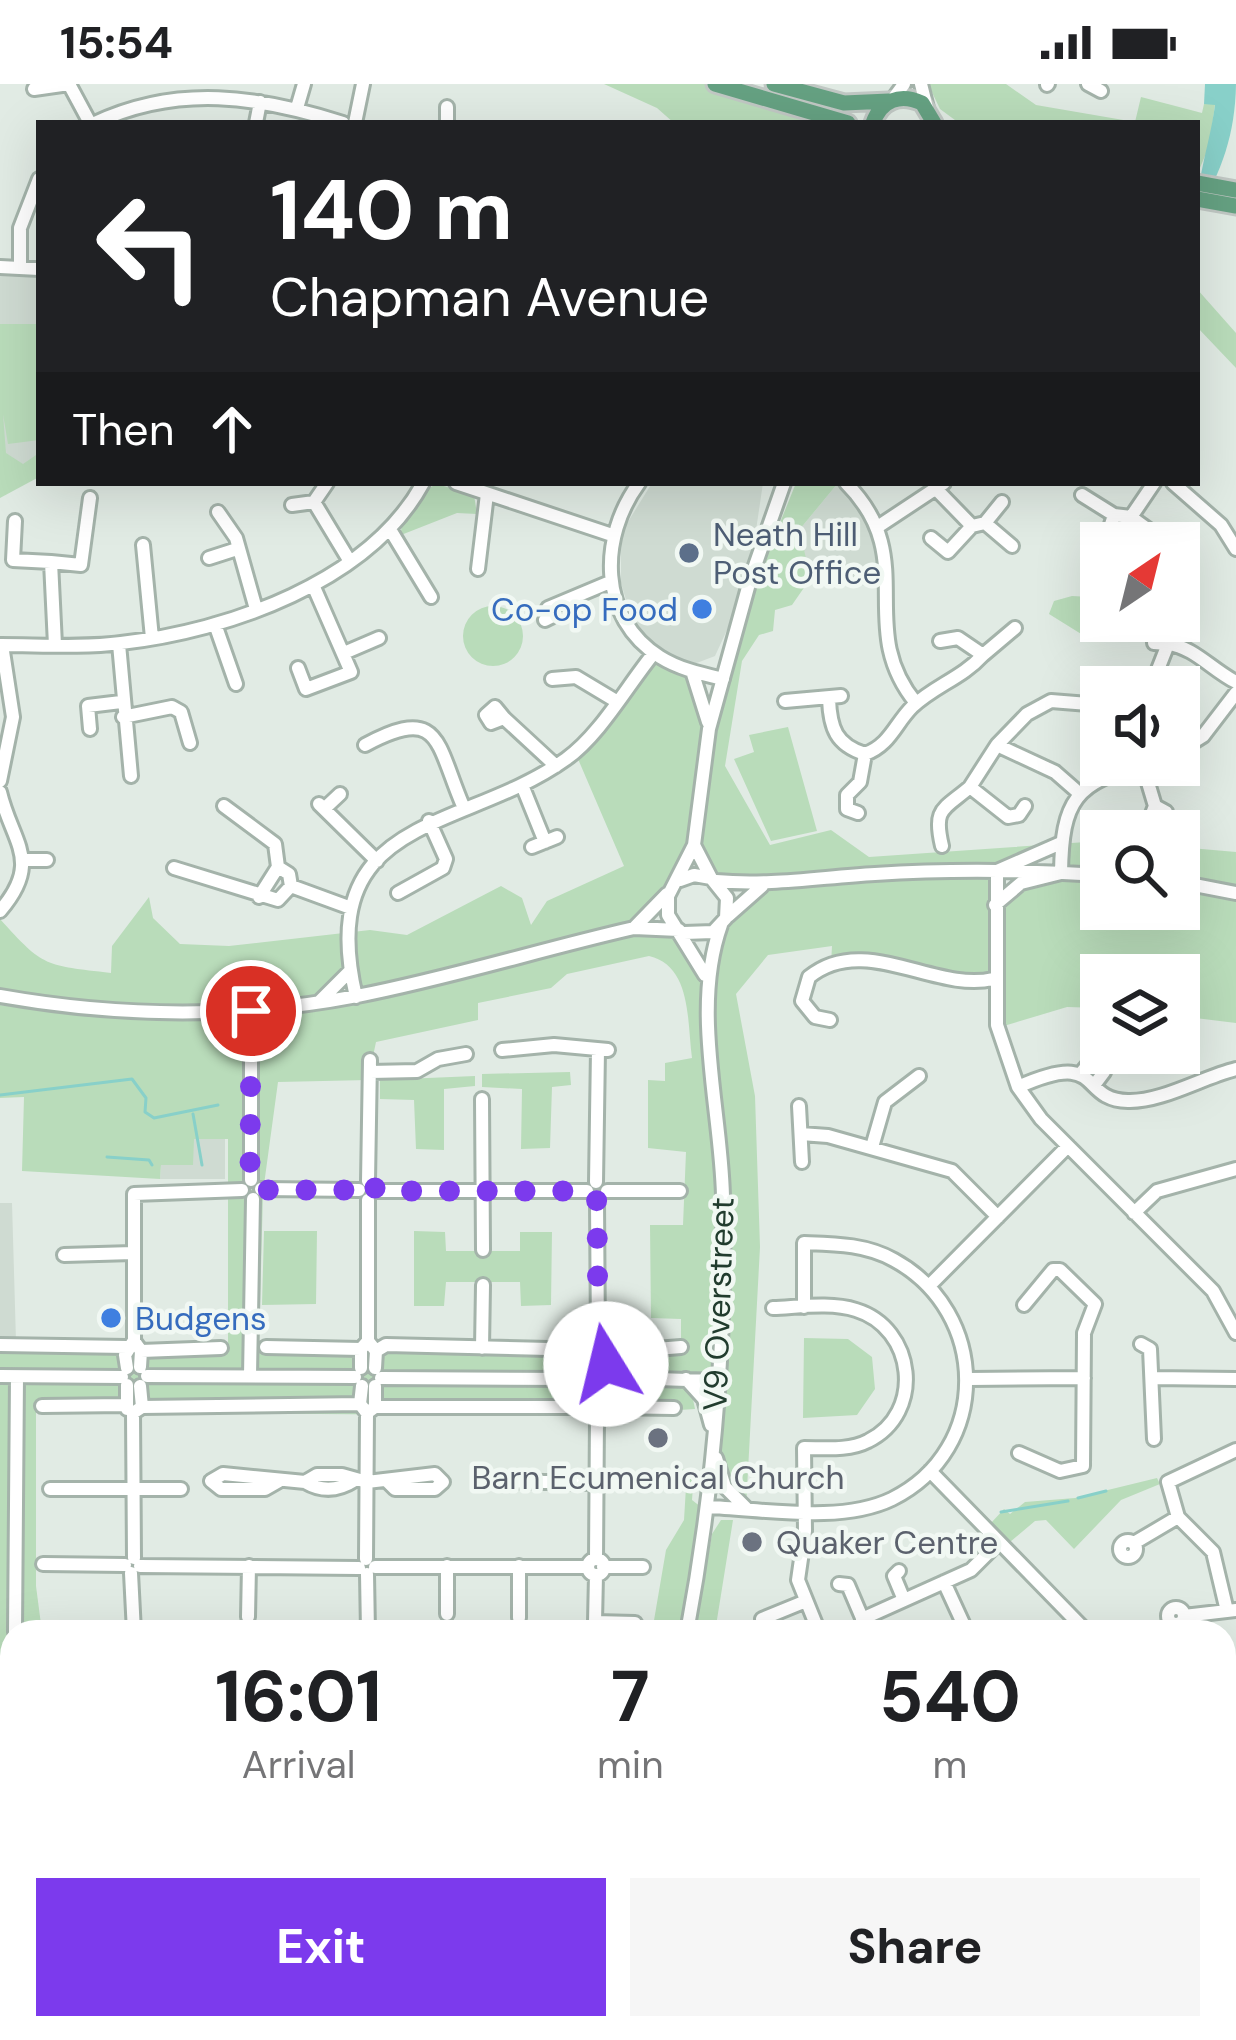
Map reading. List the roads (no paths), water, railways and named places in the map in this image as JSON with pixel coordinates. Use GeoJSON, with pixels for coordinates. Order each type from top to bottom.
{"type":"FeatureCollection","features":[{"type":"Feature","properties":{"kind":"main road"},"geometry":{"type":"LineString","coordinates":[[715,84],[737,90],[774,89],[844,104],[915,100],[933,116]]}},
{"type":"Feature","properties":{"kind":"main road"},"geometry":{"type":"LineString","coordinates":[[774,89],[841,120]]}},
{"type":"Feature","properties":{"kind":"main road"},"geometry":{"type":"LineString","coordinates":[[875,120],[891,100]]}},
{"type":"Feature","properties":{"kind":"main road"},"geometry":{"type":"LineString","coordinates":[[1200,184],[1236,190]]}},
{"type":"Feature","properties":{"kind":"main road"},"geometry":{"type":"LineString","coordinates":[[1200,200],[1236,206]]}},
{"type":"Feature","properties":{"kind":"street"},"geometry":{"type":"LineString","coordinates":[[34,89],[69,84],[90,120]]}},
{"type":"Feature","properties":{"kind":"street"},"geometry":{"type":"LineString","coordinates":[[161,84],[164,100]]}},
{"type":"Feature","properties":{"kind":"street"},"geometry":{"type":"LineString","coordinates":[[297,108],[304,84]]}},
{"type":"Feature","properties":{"kind":"street"},"geometry":{"type":"LineString","coordinates":[[356,120],[362,84]]}},
{"type":"Feature","properties":{"kind":"street"},"geometry":{"type":"LineString","coordinates":[[891,100],[904,84]]}},
{"type":"Feature","properties":{"kind":"street"},"geometry":{"type":"LineString","coordinates":[[921,84],[933,116]]}},
{"type":"Feature","properties":{"kind":"street"},"geometry":{"type":"LineString","coordinates":[[128,116],[164,100],[218,90],[334,120]]}},
{"type":"Feature","properties":{"kind":"street"},"geometry":{"type":"LineString","coordinates":[[257,120],[260,103]]}},
{"type":"Feature","properties":{"kind":"street"},"geometry":{"type":"LineString","coordinates":[[447,120],[448,106]]}},
{"type":"Feature","properties":{"kind":"street"},"geometry":{"type":"LineString","coordinates":[[20,268],[20,228],[36,187]]}},
{"type":"Feature","properties":{"kind":"street"},"geometry":{"type":"LineString","coordinates":[[0,267],[36,268]]}},
{"type":"Feature","properties":{"kind":"street"},"geometry":{"type":"LineString","coordinates":[[292,505],[314,502],[325,486]]}},
{"type":"Feature","properties":{"kind":"street"},"geometry":{"type":"LineString","coordinates":[[0,782],[11,738],[1,645],[118,644],[215,624],[256,609],[313,584],[391,531],[421,486]]}},
{"type":"Feature","properties":{"kind":"street"},"geometry":{"type":"LineString","coordinates":[[464,486],[612,535]]}},
{"type":"Feature","properties":{"kind":"street"},"geometry":{"type":"LineString","coordinates":[[637,486],[612,535],[610,582],[627,623],[654,653],[723,680]]}},
{"type":"Feature","properties":{"kind":"street"},"geometry":{"type":"LineString","coordinates":[[681,932],[667,906],[694,839],[709,729],[757,555],[783,486]]}},
{"type":"Feature","properties":{"kind":"street"},"geometry":{"type":"LineString","coordinates":[[848,486],[880,526],[887,563],[884,636],[897,680],[916,703]]}},
{"type":"Feature","properties":{"kind":"street"},"geometry":{"type":"LineString","coordinates":[[880,526],[940,486],[979,524],[1012,546]]}},
{"type":"Feature","properties":{"kind":"street"},"geometry":{"type":"LineString","coordinates":[[1131,517],[1152,486]]}},
{"type":"Feature","properties":{"kind":"street"},"geometry":{"type":"LineString","coordinates":[[1176,486],[1221,525],[1236,549]]}},
{"type":"Feature","properties":{"kind":"street"},"geometry":{"type":"LineString","coordinates":[[478,569],[487,494]]}},
{"type":"Feature","properties":{"kind":"street"},"geometry":{"type":"LineString","coordinates":[[1082,495],[1138,522]]}},
{"type":"Feature","properties":{"kind":"street"},"geometry":{"type":"LineString","coordinates":[[15,521],[7,560],[82,569],[90,498]]}},
{"type":"Feature","properties":{"kind":"street"},"geometry":{"type":"LineString","coordinates":[[314,502],[349,560]]}},
{"type":"Feature","properties":{"kind":"street"},"geometry":{"type":"LineString","coordinates":[[931,538],[954,556],[1002,502]]}},
{"type":"Feature","properties":{"kind":"street"},"geometry":{"type":"LineString","coordinates":[[218,512],[237,549],[256,609]]}},
{"type":"Feature","properties":{"kind":"street"},"geometry":{"type":"LineString","coordinates":[[1112,522],[1114,514]]}},
{"type":"Feature","properties":{"kind":"street"},"geometry":{"type":"LineString","coordinates":[[1221,525],[1236,514]]}},
{"type":"Feature","properties":{"kind":"street"},"geometry":{"type":"LineString","coordinates":[[391,531],[430,597]]}},
{"type":"Feature","properties":{"kind":"street"},"geometry":{"type":"LineString","coordinates":[[143,545],[152,638]]}},
{"type":"Feature","properties":{"kind":"street"},"geometry":{"type":"LineString","coordinates":[[209,558],[237,549]]}},
{"type":"Feature","properties":{"kind":"street"},"geometry":{"type":"LineString","coordinates":[[51,562],[55,645]]}},
{"type":"Feature","properties":{"kind":"street"},"geometry":{"type":"LineString","coordinates":[[545,620],[551,617],[548,608],[610,582]]}},
{"type":"Feature","properties":{"kind":"street"},"geometry":{"type":"LineString","coordinates":[[298,668],[306,689],[351,672],[313,584]]}},
{"type":"Feature","properties":{"kind":"street"},"geometry":{"type":"LineString","coordinates":[[215,624],[236,684]]}},
{"type":"Feature","properties":{"kind":"street"},"geometry":{"type":"LineString","coordinates":[[857,813],[847,809],[848,795],[860,782],[865,754],[888,740],[916,703],[964,676],[1015,628]]}},
{"type":"Feature","properties":{"kind":"street"},"geometry":{"type":"LineString","coordinates":[[344,653],[379,638]]}},
{"type":"Feature","properties":{"kind":"street"},"geometry":{"type":"LineString","coordinates":[[940,641],[958,638],[983,655]]}},
{"type":"Feature","properties":{"kind":"street"},"geometry":{"type":"LineString","coordinates":[[118,644],[131,776]]}},
{"type":"Feature","properties":{"kind":"street"},"geometry":{"type":"LineString","coordinates":[[1162,666],[1161,644],[1188,648],[1211,669],[1236,682]]}},
{"type":"Feature","properties":{"kind":"street"},"geometry":{"type":"LineString","coordinates":[[356,997],[350,971],[351,908],[377,861],[429,821],[522,785],[575,752],[654,653]]}},
{"type":"Feature","properties":{"kind":"street"},"geometry":{"type":"LineString","coordinates":[[692,671],[709,729]]}},
{"type":"Feature","properties":{"kind":"street"},"geometry":{"type":"LineString","coordinates":[[552,679],[576,677],[616,701]]}},
{"type":"Feature","properties":{"kind":"street"},"geometry":{"type":"LineString","coordinates":[[1065,699],[1067,683]]}},
{"type":"Feature","properties":{"kind":"street"},"geometry":{"type":"LineString","coordinates":[[1200,733],[1236,693]]}},
{"type":"Feature","properties":{"kind":"street"},"geometry":{"type":"LineString","coordinates":[[785,701],[835,698],[830,724],[836,737],[865,754]]}},
{"type":"Feature","properties":{"kind":"street"},"geometry":{"type":"LineString","coordinates":[[941,846],[935,818],[940,806],[970,787],[998,745],[1027,714],[1065,699],[1080,702]]}},
{"type":"Feature","properties":{"kind":"street"},"geometry":{"type":"LineString","coordinates":[[90,729],[88,706],[122,702]]}},
{"type":"Feature","properties":{"kind":"street"},"geometry":{"type":"LineString","coordinates":[[123,718],[172,707],[182,712],[190,743]]}},
{"type":"Feature","properties":{"kind":"street"},"geometry":{"type":"LineString","coordinates":[[1220,716],[1236,729]]}},
{"type":"Feature","properties":{"kind":"street"},"geometry":{"type":"LineString","coordinates":[[504,718],[556,766]]}},
{"type":"Feature","properties":{"kind":"street"},"geometry":{"type":"LineString","coordinates":[[365,745],[409,725],[422,726],[432,735],[464,806]]}},
{"type":"Feature","properties":{"kind":"street"},"geometry":{"type":"LineString","coordinates":[[998,745],[1055,772],[1079,793]]}},
{"type":"Feature","properties":{"kind":"street"},"geometry":{"type":"LineString","coordinates":[[522,785],[545,842]]}},
{"type":"Feature","properties":{"kind":"street"},"geometry":{"type":"LineString","coordinates":[[1060,872],[1064,823],[1079,793],[1090,786]]}},
{"type":"Feature","properties":{"kind":"street"},"geometry":{"type":"LineString","coordinates":[[1150,786],[1155,806]]}},
{"type":"Feature","properties":{"kind":"street"},"geometry":{"type":"LineString","coordinates":[[970,787],[995,812],[1019,815],[1025,806]]}},
{"type":"Feature","properties":{"kind":"street"},"geometry":{"type":"LineString","coordinates":[[0,792],[25,860],[15,892],[0,910]]}},
{"type":"Feature","properties":{"kind":"street"},"geometry":{"type":"LineString","coordinates":[[340,794],[322,806],[377,861]]}},
{"type":"Feature","properties":{"kind":"street"},"geometry":{"type":"LineString","coordinates":[[224,806],[275,844],[278,866],[259,897]]}},
{"type":"Feature","properties":{"kind":"street"},"geometry":{"type":"LineString","coordinates":[[398,893],[443,868],[446,860],[429,821]]}},
{"type":"Feature","properties":{"kind":"street"},"geometry":{"type":"LineString","coordinates":[[694,839],[728,898],[723,922]]}},
{"type":"Feature","properties":{"kind":"street"},"geometry":{"type":"LineString","coordinates":[[997,871],[1061,843]]}},
{"type":"Feature","properties":{"kind":"street"},"geometry":{"type":"LineString","coordinates":[[25,860],[47,860]]}},
{"type":"Feature","properties":{"kind":"street"},"geometry":{"type":"LineString","coordinates":[[278,866],[289,874],[291,886]]}},
{"type":"Feature","properties":{"kind":"street"},"geometry":{"type":"LineString","coordinates":[[174,868],[278,900],[291,886]]}},
{"type":"Feature","properties":{"kind":"street"},"geometry":{"type":"LineString","coordinates":[[997,871],[997,1025],[1018,1087],[1068,1146],[1213,1291],[1236,1333]]}},
{"type":"Feature","properties":{"kind":"street"},"geometry":{"type":"LineString","coordinates":[[994,905],[1022,883],[1060,872]]}},
{"type":"Feature","properties":{"kind":"street"},"geometry":{"type":"LineString","coordinates":[[634,928],[675,885],[694,875],[763,885],[847,875],[1080,873]]}},
{"type":"Feature","properties":{"kind":"street"},"geometry":{"type":"LineString","coordinates":[[0,996],[130,1014],[251,1011],[356,997],[634,928],[704,936],[763,885]]}},
{"type":"Feature","properties":{"kind":"street"},"geometry":{"type":"LineString","coordinates":[[291,886],[351,908]]}},
{"type":"Feature","properties":{"kind":"street"},"geometry":{"type":"LineString","coordinates":[[1200,887],[1236,893]]}},
{"type":"Feature","properties":{"kind":"street","name":"V9 Overstreet"},"geometry":{"type":"LineString","coordinates":[[689,1620],[708,1507],[718,1381],[723,1197],[706,976],[723,922]]}},
{"type":"Feature","properties":{"kind":"street","name":"V9 Overstreet"},"geometry":{"type":"LineString","coordinates":[[681,932],[706,976]]}},
{"type":"Feature","properties":{"kind":"street"},"geometry":{"type":"LineString","coordinates":[[788,1009],[802,1000],[809,977],[820,968],[856,961],[932,971],[959,982],[994,979]]}},
{"type":"Feature","properties":{"kind":"street"},"geometry":{"type":"LineString","coordinates":[[319,1002],[350,971]]}},
{"type":"Feature","properties":{"kind":"street"},"geometry":{"type":"LineString","coordinates":[[802,1000],[815,1017],[830,1020]]}},
{"type":"Feature","properties":{"kind":"street"},"geometry":{"type":"LineString","coordinates":[[252,1042],[286,1006]]}},
{"type":"Feature","properties":{"kind":"street"},"geometry":{"type":"LineString","coordinates":[[250,1376],[251,1011]]}},
{"type":"Feature","properties":{"kind":"street"},"geometry":{"type":"LineString","coordinates":[[502,1051],[554,1045],[603,1050],[597,1191],[595,1620]]}},
{"type":"Feature","properties":{"kind":"street"},"geometry":{"type":"LineString","coordinates":[[522,1069],[523,1051]]}},
{"type":"Feature","properties":{"kind":"street"},"geometry":{"type":"LineString","coordinates":[[368,1620],[361,1481],[368,1408],[370,1066],[417,1071],[438,1059],[466,1054]]}},
{"type":"Feature","properties":{"kind":"street"},"geometry":{"type":"LineString","coordinates":[[1082,1074],[1114,1100],[1133,1102],[1236,1069]]}},
{"type":"Feature","properties":{"kind":"street"},"geometry":{"type":"LineString","coordinates":[[1018,1087],[1054,1071],[1080,1073]]}},
{"type":"Feature","properties":{"kind":"street"},"geometry":{"type":"LineString","coordinates":[[1095,1084],[1102,1074]]}},
{"type":"Feature","properties":{"kind":"street"},"geometry":{"type":"LineString","coordinates":[[872,1147],[885,1102],[919,1076]]}},
{"type":"Feature","properties":{"kind":"street"},"geometry":{"type":"LineString","coordinates":[[482,1099],[483,1250]]}},
{"type":"Feature","properties":{"kind":"street"},"geometry":{"type":"LineString","coordinates":[[800,1106],[802,1162]]}},
{"type":"Feature","properties":{"kind":"street"},"geometry":{"type":"LineString","coordinates":[[801,1134],[872,1147],[952,1171],[998,1217]]}},
{"type":"Feature","properties":{"kind":"street"},"geometry":{"type":"LineString","coordinates":[[929,1286],[1068,1146]]}},
{"type":"Feature","properties":{"kind":"street"},"geometry":{"type":"LineString","coordinates":[[1134,1213],[1156,1191],[1236,1169]]}},
{"type":"Feature","properties":{"kind":"street"},"geometry":{"type":"LineString","coordinates":[[134,1620],[134,1194],[252,1189],[680,1191]]}},
{"type":"Feature","properties":{"kind":"street"},"geometry":{"type":"LineString","coordinates":[[708,1507],[862,1508],[892,1498],[930,1471],[964,1413],[969,1379],[957,1324],[929,1286],[891,1258],[864,1248],[804,1243],[804,1307]]}},
{"type":"Feature","properties":{"kind":"street"},"geometry":{"type":"LineString","coordinates":[[64,1255],[133,1253]]}},
{"type":"Feature","properties":{"kind":"street"},"geometry":{"type":"LineString","coordinates":[[1019,1453],[1060,1471],[1083,1466],[1084,1333],[1095,1304],[1060,1270],[1042,1280],[1024,1305]]}},
{"type":"Feature","properties":{"kind":"street"},"geometry":{"type":"LineString","coordinates":[[482,1348],[483,1286]]}},
{"type":"Feature","properties":{"kind":"street"},"geometry":{"type":"LineString","coordinates":[[772,1308],[853,1309],[872,1317],[897,1341],[907,1378],[898,1414],[870,1441],[804,1448],[798,1580],[814,1620]]}},
{"type":"Feature","properties":{"kind":"street"},"geometry":{"type":"LineString","coordinates":[[1141,1344],[1150,1348],[1154,1439]]}},
{"type":"Feature","properties":{"kind":"street"},"geometry":{"type":"LineString","coordinates":[[0,1345],[221,1348]]}},
{"type":"Feature","properties":{"kind":"street"},"geometry":{"type":"LineString","coordinates":[[266,1347],[681,1347]]}},
{"type":"Feature","properties":{"kind":"street"},"geometry":{"type":"LineString","coordinates":[[0,1376],[718,1381]]}},
{"type":"Feature","properties":{"kind":"street"},"geometry":{"type":"LineString","coordinates":[[15,1620],[17,1377]]}},
{"type":"Feature","properties":{"kind":"street"},"geometry":{"type":"LineString","coordinates":[[969,1379],[1084,1378]]}},
{"type":"Feature","properties":{"kind":"street"},"geometry":{"type":"LineString","coordinates":[[1152,1378],[1236,1379]]}},
{"type":"Feature","properties":{"kind":"street"},"geometry":{"type":"LineString","coordinates":[[686,1379],[704,1399],[725,1487],[746,1508]]}},
{"type":"Feature","properties":{"kind":"street"},"geometry":{"type":"LineString","coordinates":[[42,1406],[674,1408]]}},
{"type":"Feature","properties":{"kind":"street"},"geometry":{"type":"LineString","coordinates":[[1184,1616],[1232,1611],[1213,1552],[1178,1517],[1168,1482],[1236,1450]]}},
{"type":"Feature","properties":{"kind":"street"},"geometry":{"type":"LineString","coordinates":[[930,1471],[1075,1620]]}},
{"type":"Feature","properties":{"kind":"street"},"geometry":{"type":"LineString","coordinates":[[279,1481],[305,1482],[317,1475],[388,1481]]}},
{"type":"Feature","properties":{"kind":"street"},"geometry":{"type":"LineString","coordinates":[[500,1481],[596,1483]]}},
{"type":"Feature","properties":{"kind":"street"},"geometry":{"type":"LineString","coordinates":[[50,1489],[181,1489]]}},
{"type":"Feature","properties":{"kind":"street"},"geometry":{"type":"LineString","coordinates":[[1134,1543],[1178,1517]]}},
{"type":"Feature","properties":{"kind":"street"},"geometry":{"type":"LineString","coordinates":[[873,1620],[904,1600],[971,1570],[999,1541]]}},
{"type":"Feature","properties":{"kind":"street"},"geometry":{"type":"LineString","coordinates":[[43,1564],[643,1567]]}},
{"type":"Feature","properties":{"kind":"street"},"geometry":{"type":"LineString","coordinates":[[248,1617],[249,1566]]}},
{"type":"Feature","properties":{"kind":"street"},"geometry":{"type":"LineString","coordinates":[[447,1566],[447,1613]]}},
{"type":"Feature","properties":{"kind":"street"},"geometry":{"type":"LineString","coordinates":[[519,1567],[519,1618]]}},
{"type":"Feature","properties":{"kind":"street"},"geometry":{"type":"LineString","coordinates":[[899,1571],[894,1576],[904,1600]]}},
{"type":"Feature","properties":{"kind":"street"},"geometry":{"type":"LineString","coordinates":[[944,1582],[961,1620]]}},
{"type":"Feature","properties":{"kind":"street"},"geometry":{"type":"LineString","coordinates":[[839,1584],[848,1586],[863,1620]]}},
{"type":"Feature","properties":{"kind":"street"},"geometry":{"type":"LineString","coordinates":[[762,1619],[806,1600]]}},
{"type":"Feature","properties":{"kind":"water"},"geometry":{"type":"Polygon","coordinates":[[[1205,84],[1236,84],[1226,152],[1200,208],[1200,181],[1215,105],[1204,104],[1205,84]]]}},
{"type":"Feature","properties":{"kind":"waterway"},"geometry":{"type":"LineString","coordinates":[[0,1095],[132,1079],[146,1098],[145,1112],[154,1118],[218,1105]]}},
{"type":"Feature","properties":{"kind":"waterway"},"geometry":{"type":"LineString","coordinates":[[193,1114],[202,1165]]}},
{"type":"Feature","properties":{"kind":"waterway"},"geometry":{"type":"LineString","coordinates":[[107,1157],[149,1160],[152,1165]]}},
{"type":"Feature","properties":{"kind":"waterway"},"geometry":{"type":"LineString","coordinates":[[1078,1498],[1106,1491]]}},
{"type":"Feature","properties":{"kind":"waterway"},"geometry":{"type":"LineString","coordinates":[[1001,1512],[1068,1501]]}},
{"type":"Feature","properties":{"kind":"place","name":"Neath Hill Post Office"},"geometry":{"type":"Point","coordinates":[689,553]}},
{"type":"Feature","properties":{"kind":"place","name":"Co-op Food"},"geometry":{"type":"Point","coordinates":[702,609]}},
{"type":"Feature","properties":{"kind":"place","name":"Budgens"},"geometry":{"type":"Point","coordinates":[111,1318]}},
{"type":"Feature","properties":{"kind":"place","name":"Barn Ecumenical Church"},"geometry":{"type":"Point","coordinates":[658,1438]}},
{"type":"Feature","properties":{"kind":"place","name":"Quaker Centre"},"geometry":{"type":"Point","coordinates":[752,1542]}}]}
